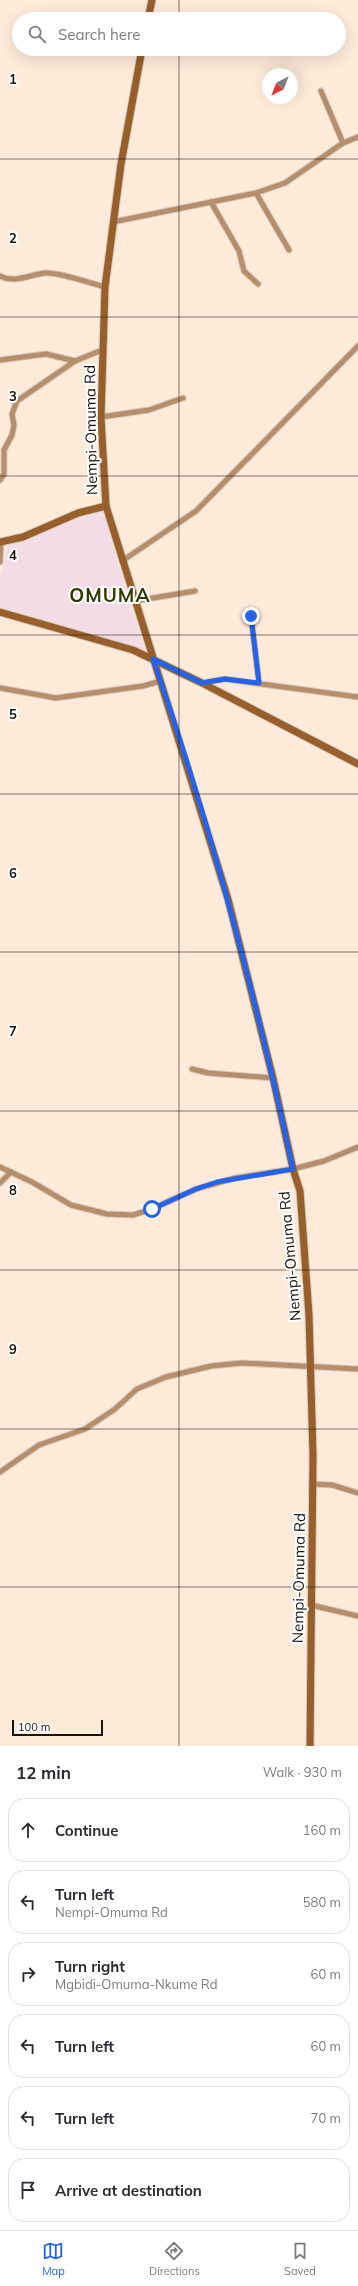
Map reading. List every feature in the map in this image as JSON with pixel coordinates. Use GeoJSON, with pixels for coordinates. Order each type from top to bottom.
{"type":"FeatureCollection","features":[{"type":"Feature","properties":{"kind":"street"},"geometry":{"type":"LineString","coordinates":[[149,12],[152,0]]}},
{"type":"Feature","properties":{"kind":"street","name":"Nempi-Omuma Rd"},"geometry":{"type":"LineString","coordinates":[[141,56],[113,222],[105,287],[101,417],[106,506],[228,899],[273,1078],[293,1169],[300,1191],[309,1315],[311,1366],[313,1484],[310,1746]]}},
{"type":"Feature","properties":{"kind":"street"},"geometry":{"type":"LineString","coordinates":[[321,91],[343,143]]}},
{"type":"Feature","properties":{"kind":"street"},"geometry":{"type":"LineString","coordinates":[[113,222],[256,193],[285,183],[343,143],[358,137]]}},
{"type":"Feature","properties":{"kind":"street"},"geometry":{"type":"LineString","coordinates":[[256,193],[289,250]]}},
{"type":"Feature","properties":{"kind":"street"},"geometry":{"type":"LineString","coordinates":[[211,202],[239,251],[244,271],[258,284]]}},
{"type":"Feature","properties":{"kind":"street"},"geometry":{"type":"LineString","coordinates":[[0,276],[5,279],[14,280],[47,273],[105,287]]}},
{"type":"Feature","properties":{"kind":"street"},"geometry":{"type":"LineString","coordinates":[[122,561],[196,511],[358,346]]}},
{"type":"Feature","properties":{"kind":"street"},"geometry":{"type":"LineString","coordinates":[[0,480],[4,474],[4,450],[12,435],[13,408],[17,402],[75,361],[102,350]]}},
{"type":"Feature","properties":{"kind":"street"},"geometry":{"type":"LineString","coordinates":[[0,360],[46,354],[75,361]]}},
{"type":"Feature","properties":{"kind":"street"},"geometry":{"type":"LineString","coordinates":[[101,417],[149,410],[183,398]]}},
{"type":"Feature","properties":{"kind":"street"},"geometry":{"type":"LineString","coordinates":[[0,562],[1,542],[23,538],[78,513],[106,506]]}},
{"type":"Feature","properties":{"kind":"street"},"geometry":{"type":"LineString","coordinates":[[135,601],[195,591]]}},
{"type":"Feature","properties":{"kind":"street"},"geometry":{"type":"LineString","coordinates":[[0,612],[104,640],[153,659],[358,764]]}},
{"type":"Feature","properties":{"kind":"street"},"geometry":{"type":"LineString","coordinates":[[251,616],[259,683]]}},
{"type":"Feature","properties":{"kind":"street"},"geometry":{"type":"LineString","coordinates":[[202,683],[225,679],[358,697]]}},
{"type":"Feature","properties":{"kind":"street"},"geometry":{"type":"LineString","coordinates":[[0,688],[56,698],[143,686],[161,681]]}},
{"type":"Feature","properties":{"kind":"street"},"geometry":{"type":"LineString","coordinates":[[192,1069],[208,1073],[273,1078]]}},
{"type":"Feature","properties":{"kind":"street"},"geometry":{"type":"LineString","coordinates":[[0,1167],[71,1205],[107,1214],[132,1215],[152,1209],[196,1189],[217,1182],[293,1169],[324,1161],[358,1147]]}},
{"type":"Feature","properties":{"kind":"street"},"geometry":{"type":"LineString","coordinates":[[0,1183],[11,1172]]}},
{"type":"Feature","properties":{"kind":"street"},"geometry":{"type":"LineString","coordinates":[[0,1472],[39,1445],[89,1427],[115,1409],[133,1391],[166,1377],[211,1366],[242,1363],[358,1368]]}},
{"type":"Feature","properties":{"kind":"street"},"geometry":{"type":"LineString","coordinates":[[313,1484],[332,1486],[358,1493]]}},
{"type":"Feature","properties":{"kind":"street"},"geometry":{"type":"LineString","coordinates":[[312,1605],[358,1616]]}},
{"type":"Feature","properties":{"kind":"shaded area"},"geometry":{"type":"Polygon","coordinates":[[[104,510],[118,565],[145,651],[113,640],[0,607],[0,577],[8,546],[25,541],[86,513],[104,510]]]}},
{"type":"Feature","properties":{"kind":"district","name":"OMUMA"},"geometry":{"type":"Point","coordinates":[110,595]}},
{"type":"Feature","properties":{"kind":"route"},"geometry":{"type":"LineString","coordinates":[[152,1209],[196,1189],[217,1182],[293,1169],[273,1078],[228,899],[153,659],[202,683],[225,679],[259,683],[251,616]]}}]}
